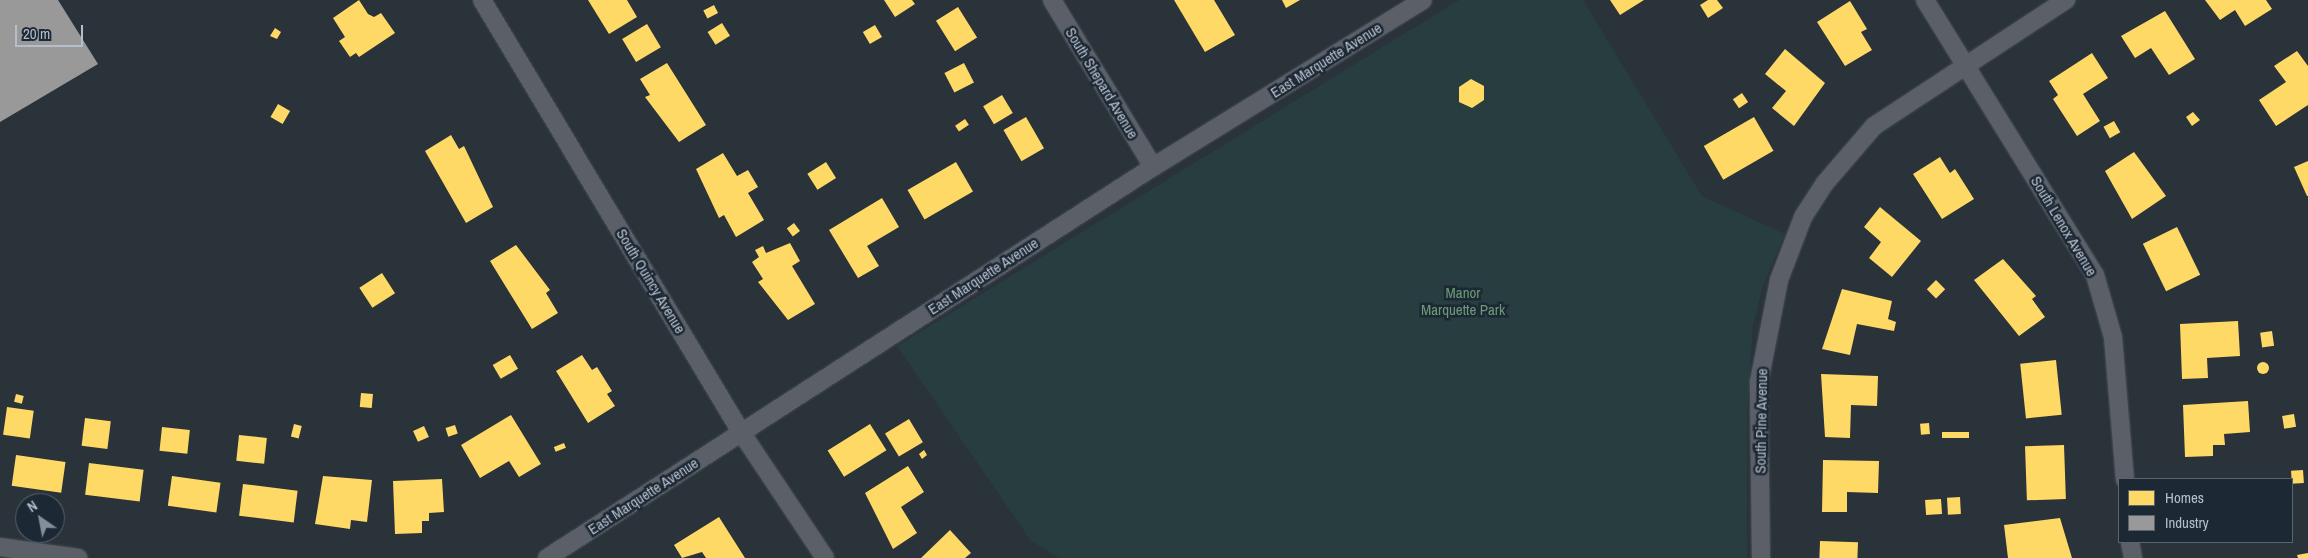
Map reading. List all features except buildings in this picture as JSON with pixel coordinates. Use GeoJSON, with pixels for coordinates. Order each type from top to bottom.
{"type":"FeatureCollection","features":[{"type":"Feature","properties":{"kind":"street","name":"South Quincy Avenue"},"geometry":{"type":"LineString","coordinates":[[482,0],[741,432],[825,558]]}},
{"type":"Feature","properties":{"kind":"street","name":"South Shepard Avenue"},"geometry":{"type":"LineString","coordinates":[[1052,0],[1153,167]]}},
{"type":"Feature","properties":{"kind":"street","name":"East Marquette Avenue"},"geometry":{"type":"LineString","coordinates":[[547,558],[1153,167],[1423,0]]}},
{"type":"Feature","properties":{"kind":"street","name":"South Lenox Avenue"},"geometry":{"type":"LineString","coordinates":[[1925,0],[1966,63],[2095,275],[2112,336],[2125,478]]}},
{"type":"Feature","properties":{"kind":"street","name":"South Pine Avenue"},"geometry":{"type":"LineString","coordinates":[[1761,558],[1759,382],[1778,280],[1803,218],[1825,183],[1874,126],[1966,63],[2066,0]]}},
{"type":"Feature","properties":{"kind":"street"},"geometry":{"type":"LineString","coordinates":[[2130,543],[2133,558]]}},
{"type":"Feature","properties":{"kind":"street"},"geometry":{"type":"LineString","coordinates":[[0,547],[67,557]]}},
{"type":"Feature","properties":{"kind":"green space","name":"Manor Marquette Park"},"geometry":{"type":"Polygon","coordinates":[[[1459,0],[1583,0],[1702,196],[1785,234],[1763,286],[1753,326],[1747,415],[1747,558],[1059,558],[1031,541],[897,346],[1459,0]]]}}]}
